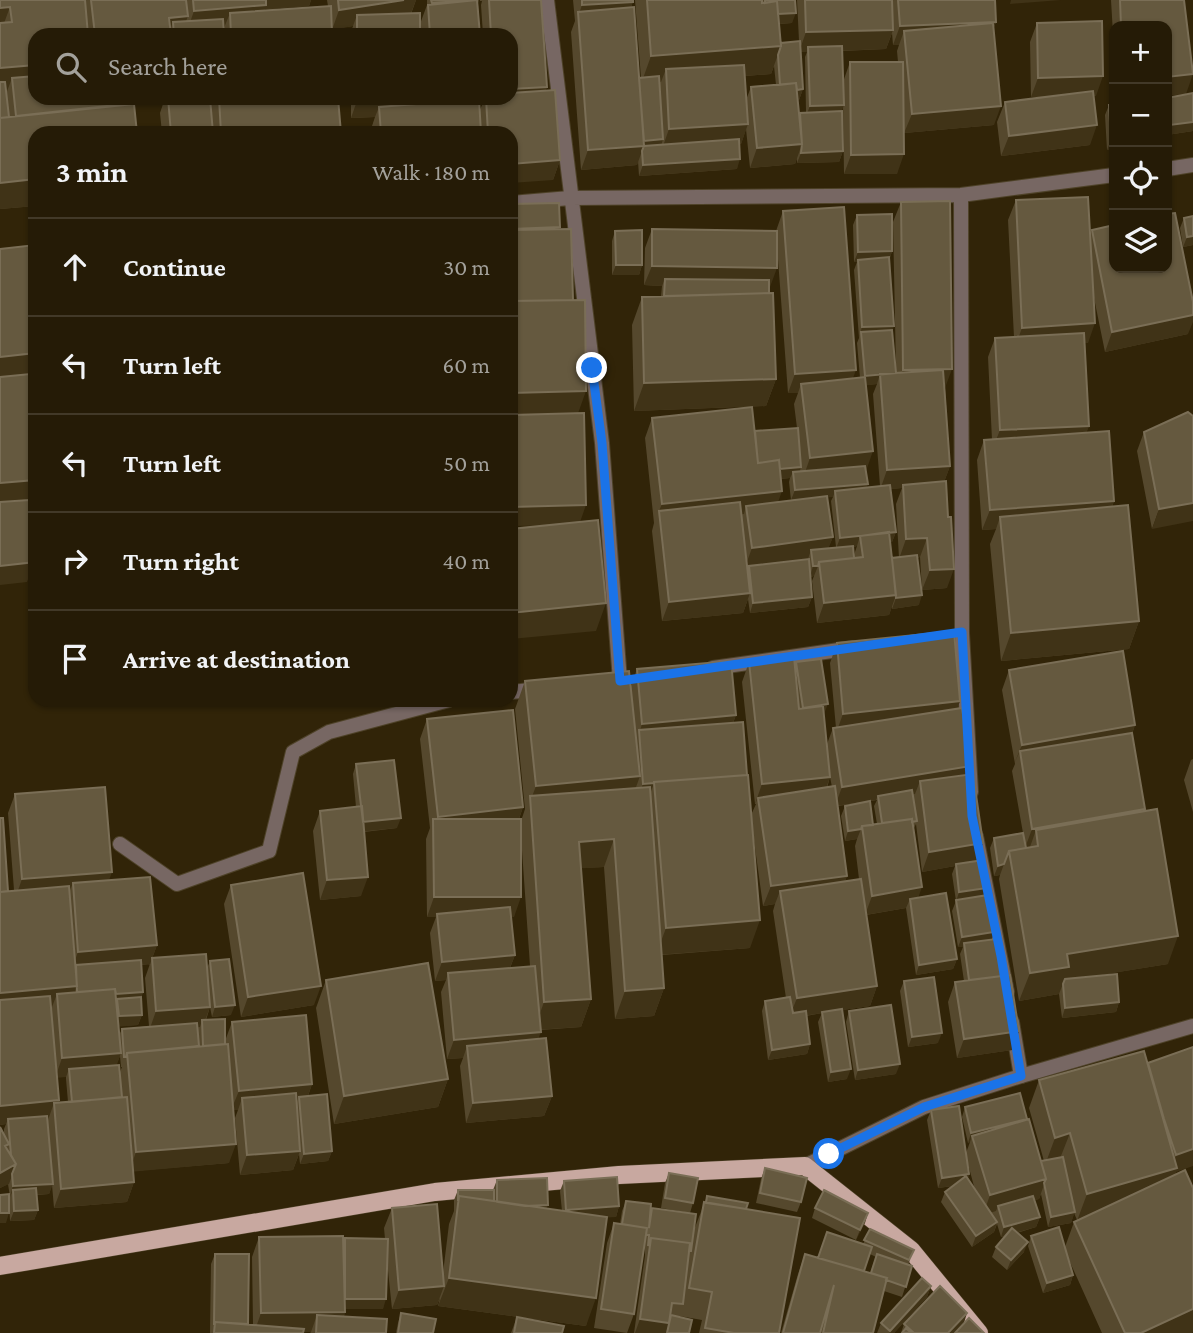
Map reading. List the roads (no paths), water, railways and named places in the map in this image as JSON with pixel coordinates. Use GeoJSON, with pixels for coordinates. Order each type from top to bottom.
{"type":"FeatureCollection","features":[{"type":"Feature","properties":{"kind":"main road"},"geometry":{"type":"LineString","coordinates":[[0,1266],[435,1192],[619,1175],[806,1166],[911,1250],[979,1333]]}},
{"type":"Feature","properties":{"kind":"street"},"geometry":{"type":"LineString","coordinates":[[547,0],[602,443],[620,681]]}},
{"type":"Feature","properties":{"kind":"street"},"geometry":{"type":"LineString","coordinates":[[1172,168],[1193,165]]}},
{"type":"Feature","properties":{"kind":"street"},"geometry":{"type":"LineString","coordinates":[[518,203],[570,198],[961,195],[1109,176]]}},
{"type":"Feature","properties":{"kind":"street"},"geometry":{"type":"LineString","coordinates":[[961,195],[955,633],[972,809],[1021,1076]]}},
{"type":"Feature","properties":{"kind":"street"},"geometry":{"type":"LineString","coordinates":[[702,669],[866,646]]}},
{"type":"Feature","properties":{"kind":"street"},"geometry":{"type":"LineString","coordinates":[[518,691],[552,688]]}},
{"type":"Feature","properties":{"kind":"street"},"geometry":{"type":"LineString","coordinates":[[120,844],[177,884],[269,851],[293,752],[329,732],[423,707]]}},
{"type":"Feature","properties":{"kind":"street"},"geometry":{"type":"LineString","coordinates":[[806,1166],[924,1107],[1193,1026]]}}]}
